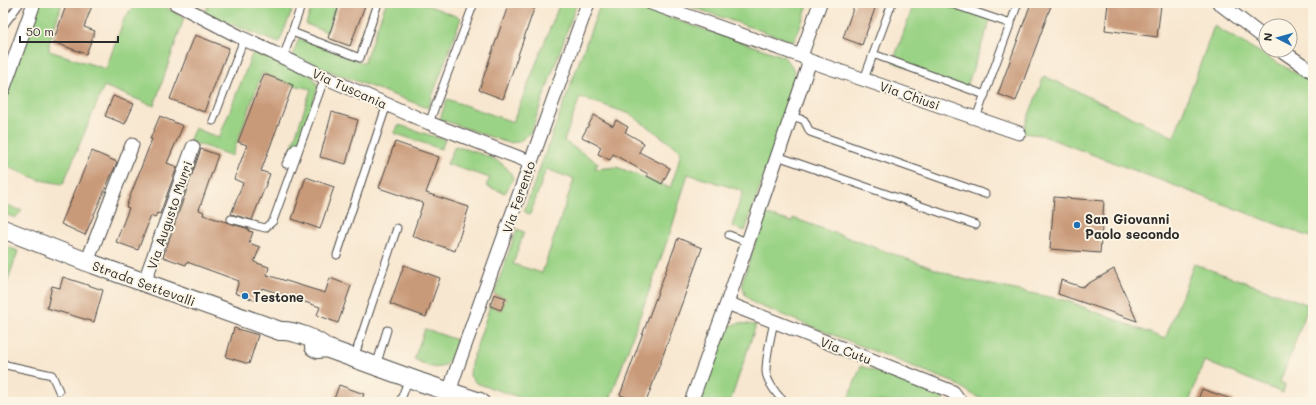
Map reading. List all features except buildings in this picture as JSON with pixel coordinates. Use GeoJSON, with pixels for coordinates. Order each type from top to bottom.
{"type":"FeatureCollection","features":[{"type":"Feature","properties":{"kind":"main road","name":"Strada Settevalli"},"geometry":{"type":"LineString","coordinates":[[5,230],[144,283],[280,331],[287,331],[320,342],[326,348],[480,402]]}},
{"type":"Feature","properties":{"kind":"street"},"geometry":{"type":"LineString","coordinates":[[3,64],[25,3]]}},
{"type":"Feature","properties":{"kind":"street"},"geometry":{"type":"LineString","coordinates":[[3,90],[34,3]]}},
{"type":"Feature","properties":{"kind":"street","name":"Via Tuscania"},"geometry":{"type":"LineString","coordinates":[[175,3],[244,39],[325,77],[429,123],[530,162]]}},
{"type":"Feature","properties":{"kind":"street","name":"Via Ferento"},"geometry":{"type":"LineString","coordinates":[[450,392],[459,362],[588,3]]}},
{"type":"Feature","properties":{"kind":"street","name":"Via Chiusi"},"geometry":{"type":"LineString","coordinates":[[651,3],[1019,133]]}},
{"type":"Feature","properties":{"kind":"street"},"geometry":{"type":"LineString","coordinates":[[691,402],[727,303],[791,116],[820,3]]}},
{"type":"Feature","properties":{"kind":"street"},"geometry":{"type":"LineString","coordinates":[[1219,3],[1258,33]]}},
{"type":"Feature","properties":{"kind":"street"},"geometry":{"type":"LineString","coordinates":[[1293,58],[1313,72]]}},
{"type":"Feature","properties":{"kind":"street"},"geometry":{"type":"LineString","coordinates":[[87,262],[132,145]]}},
{"type":"Feature","properties":{"kind":"street","name":"Via Augusto Murri"},"geometry":{"type":"LineString","coordinates":[[144,283],[193,146]]}},
{"type":"Feature","properties":{"kind":"street","name":"Via Cutu"},"geometry":{"type":"LineString","coordinates":[[727,303],[953,392],[959,400],[958,402]]}},
{"type":"Feature","properties":{"kind":"lane"},"geometry":{"type":"LineString","coordinates":[[3,26],[20,3]]}},
{"type":"Feature","properties":{"kind":"lane"},"geometry":{"type":"LineString","coordinates":[[283,58],[302,3]]}},
{"type":"Feature","properties":{"kind":"lane"},"geometry":{"type":"LineString","coordinates":[[292,32],[360,58],[378,3]]}},
{"type":"Feature","properties":{"kind":"lane"},"geometry":{"type":"LineString","coordinates":[[429,123],[474,3]]}},
{"type":"Feature","properties":{"kind":"lane"},"geometry":{"type":"LineString","coordinates":[[864,79],[892,3]]}},
{"type":"Feature","properties":{"kind":"lane"},"geometry":{"type":"LineString","coordinates":[[949,3],[1010,24]]}},
{"type":"Feature","properties":{"kind":"lane"},"geometry":{"type":"LineString","coordinates":[[976,118],[1018,3]]}},
{"type":"Feature","properties":{"kind":"lane"},"geometry":{"type":"LineString","coordinates":[[213,121],[244,39]]}},
{"type":"Feature","properties":{"kind":"lane"},"geometry":{"type":"LineString","coordinates":[[873,54],[985,95]]}},
{"type":"Feature","properties":{"kind":"lane"},"geometry":{"type":"LineString","coordinates":[[231,219],[265,228],[273,221],[325,77]]}},
{"type":"Feature","properties":{"kind":"lane"},"geometry":{"type":"LineString","coordinates":[[337,255],[387,104]]}},
{"type":"Feature","properties":{"kind":"lane"},"geometry":{"type":"LineString","coordinates":[[791,116],[804,120],[810,132],[985,194]]}},
{"type":"Feature","properties":{"kind":"lane"},"geometry":{"type":"LineString","coordinates":[[286,164],[306,128]]}},
{"type":"Feature","properties":{"kind":"lane"},"geometry":{"type":"LineString","coordinates":[[777,156],[976,225]]}},
{"type":"Feature","properties":{"kind":"lane"},"geometry":{"type":"LineString","coordinates":[[354,358],[397,228]]}},
{"type":"Feature","properties":{"kind":"lane"},"geometry":{"type":"LineString","coordinates":[[729,235],[747,242]]}},
{"type":"Feature","properties":{"kind":"lane"},"geometry":{"type":"LineString","coordinates":[[774,322],[766,373],[772,386],[781,399],[786,402]]}},
{"type":"Feature","properties":{"kind":"lane"},"geometry":{"type":"LineString","coordinates":[[376,366],[387,330]]}},
{"type":"Feature","properties":{"kind":"lane"},"geometry":{"type":"LineString","coordinates":[[4,365],[52,375],[59,391]]}},
{"type":"Feature","properties":{"kind":"lane"},"geometry":{"type":"LineString","coordinates":[[400,402],[408,378]]}},
{"type":"Feature","properties":{"kind":"green space"},"geometry":{"type":"Polygon","coordinates":[[[40,3],[62,3],[49,44],[49,51],[106,69],[124,19],[136,3],[160,4],[184,18],[154,106],[104,86],[63,184],[40,180],[3,165],[3,102],[40,3]]]}},
{"type":"Feature","properties":{"kind":"green space"},"geometry":{"type":"Polygon","coordinates":[[[209,3],[295,3],[279,43],[205,14],[209,3]]]}},
{"type":"Feature","properties":{"kind":"green space"},"geometry":{"type":"Polygon","coordinates":[[[313,3],[337,3],[327,32],[306,24],[313,3]]]}},
{"type":"Feature","properties":{"kind":"green space"},"geometry":{"type":"Polygon","coordinates":[[[386,3],[422,3],[461,18],[428,108],[292,57],[299,38],[364,63],[386,3]]]}},
{"type":"Feature","properties":{"kind":"green space"},"geometry":{"type":"Polygon","coordinates":[[[560,3],[577,3],[531,132],[519,142],[508,143],[440,119],[447,99],[513,122],[560,3]]]}},
{"type":"Feature","properties":{"kind":"green space"},"geometry":{"type":"Polygon","coordinates":[[[603,3],[626,3],[783,56],[792,66],[797,80],[745,231],[732,226],[743,191],[688,174],[671,230],[609,402],[534,402],[476,383],[470,376],[471,364],[490,306],[501,310],[506,298],[494,294],[517,229],[524,232],[513,264],[542,273],[574,179],[546,169],[530,215],[524,211],[599,8],[603,3]],[[580,97],[564,141],[598,163],[595,169],[617,167],[670,188],[681,151],[630,114],[580,97]]]}},
{"type":"Feature","properties":{"kind":"green space"},"geometry":{"type":"Polygon","coordinates":[[[680,3],[712,3],[723,6],[724,3],[809,3],[794,42],[680,3]]]}},
{"type":"Feature","properties":{"kind":"green space"},"geometry":{"type":"Polygon","coordinates":[[[914,3],[949,3],[991,18],[966,89],[893,62],[914,3]]]}},
{"type":"Feature","properties":{"kind":"green space"},"geometry":{"type":"Polygon","coordinates":[[[1214,26],[1258,51],[1258,58],[1270,58],[1313,83],[1313,238],[1041,135],[1022,133],[1044,76],[1174,137],[1214,26]]]}},
{"type":"Feature","properties":{"kind":"green space"},"geometry":{"type":"Polygon","coordinates":[[[253,52],[312,76],[318,86],[293,165],[286,164],[311,89],[293,85],[262,73],[232,156],[189,141],[195,128],[219,138],[253,52]]]}},
{"type":"Feature","properties":{"kind":"green space"},"geometry":{"type":"Polygon","coordinates":[[[399,125],[445,140],[441,149],[394,133],[399,125]]]}},
{"type":"Feature","properties":{"kind":"green space"},"geometry":{"type":"Polygon","coordinates":[[[455,146],[489,157],[504,166],[510,172],[513,179],[505,193],[486,186],[490,178],[447,164],[455,146]]]}},
{"type":"Feature","properties":{"kind":"green space"},"geometry":{"type":"Polygon","coordinates":[[[3,203],[22,211],[15,218],[3,213],[3,203]]]}},
{"type":"Feature","properties":{"kind":"green space"},"geometry":{"type":"Polygon","coordinates":[[[765,214],[792,222],[793,218],[963,279],[1068,301],[1165,339],[1194,264],[1309,305],[1280,382],[1285,384],[1283,393],[1204,361],[1189,402],[1041,402],[1022,395],[1017,402],[990,402],[975,396],[955,383],[755,304],[745,295],[742,283],[765,214]]]}},
{"type":"Feature","properties":{"kind":"green space"},"geometry":{"type":"Polygon","coordinates":[[[3,245],[18,251],[3,294],[3,245]]]}},
{"type":"Feature","properties":{"kind":"green space"},"geometry":{"type":"Polygon","coordinates":[[[739,323],[756,325],[730,402],[698,402],[722,333],[729,326],[739,323]]]}},
{"type":"Feature","properties":{"kind":"green space"},"geometry":{"type":"Polygon","coordinates":[[[425,329],[457,340],[450,360],[443,366],[438,367],[425,365],[414,359],[425,329]]]}},
{"type":"Feature","properties":{"kind":"green space"},"geometry":{"type":"Polygon","coordinates":[[[861,366],[944,395],[942,402],[847,402],[861,366]]]}},
{"type":"Feature","properties":{"kind":"place","name":"San Giovanni Paolo secondo"},"geometry":{"type":"Point","coordinates":[1077,225]}},
{"type":"Feature","properties":{"kind":"place","name":"Testone"},"geometry":{"type":"Point","coordinates":[245,296]}}]}
